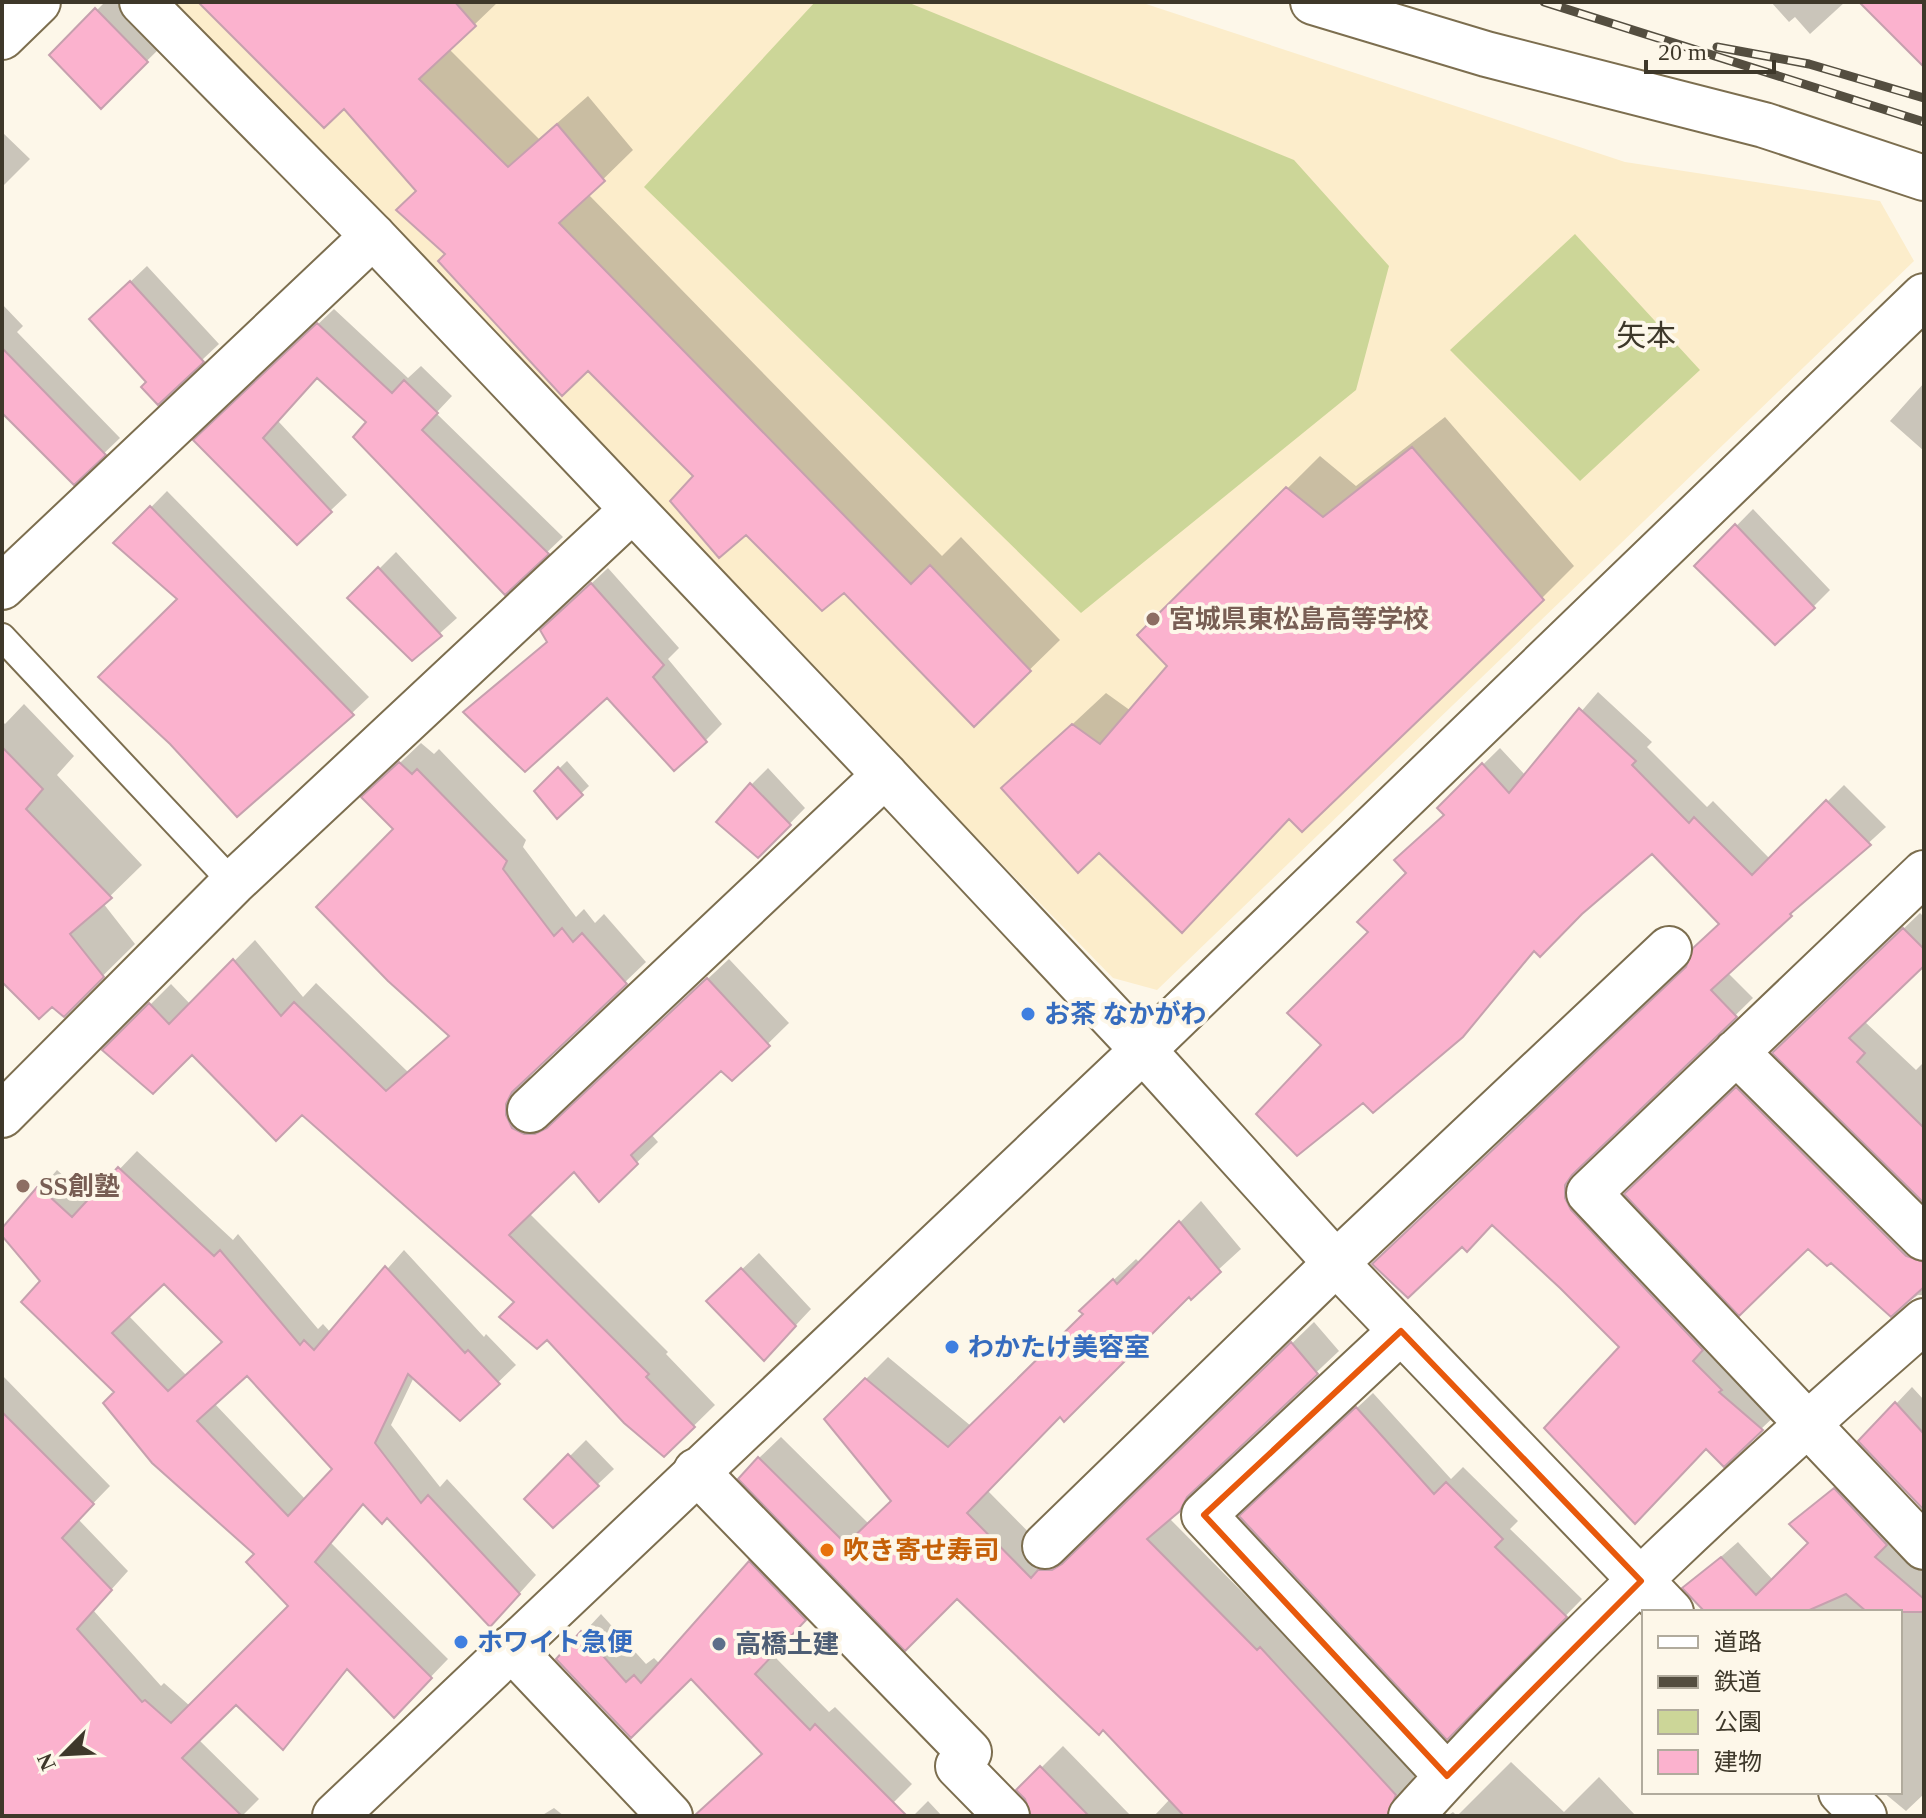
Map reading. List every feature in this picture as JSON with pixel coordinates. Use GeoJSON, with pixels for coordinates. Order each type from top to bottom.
{"type":"FeatureCollection","features":[{"type":"Feature","properties":{"kind":"street"},"geometry":{"type":"LineString","coordinates":[[2,37],[38,2]]}},
{"type":"Feature","properties":{"kind":"street"},"geometry":{"type":"LineString","coordinates":[[142,2],[373,236],[885,775],[1143,1050],[1336,1263],[1669,1610]]}},
{"type":"Feature","properties":{"kind":"street"},"geometry":{"type":"LineString","coordinates":[[1313,2],[1486,54],[1764,125],[1924,178]]}},
{"type":"Feature","properties":{"kind":"street"},"geometry":{"type":"LineString","coordinates":[[2,587],[373,236]]}},
{"type":"Feature","properties":{"kind":"street"},"geometry":{"type":"LineString","coordinates":[[335,1816],[1143,1050],[1924,296]]}},
{"type":"Feature","properties":{"kind":"street"},"geometry":{"type":"LineString","coordinates":[[2,1115],[233,883],[631,511]]}},
{"type":"Feature","properties":{"kind":"street"},"geometry":{"type":"LineString","coordinates":[[530,1110],[885,775]]}},
{"type":"Feature","properties":{"kind":"street"},"geometry":{"type":"LineString","coordinates":[[1924,873],[1589,1193],[1805,1425],[1924,1547]]}},
{"type":"Feature","properties":{"kind":"street"},"geometry":{"type":"LineString","coordinates":[[1045,1546],[1336,1263],[1669,949]]}},
{"type":"Feature","properties":{"kind":"street"},"geometry":{"type":"LineString","coordinates":[[1736,1052],[1924,1238]]}},
{"type":"Feature","properties":{"kind":"street"},"geometry":{"type":"LineString","coordinates":[[1411,1816],[1641,1581],[1805,1425],[1924,1321]]}},
{"type":"Feature","properties":{"kind":"street"},"geometry":{"type":"LineString","coordinates":[[1401,1331],[1204,1515],[1447,1776]]}},
{"type":"Feature","properties":{"kind":"street"},"geometry":{"type":"LineString","coordinates":[[696,1471],[969,1752],[958,1766],[1007,1816]]}},
{"type":"Feature","properties":{"kind":"street"},"geometry":{"type":"LineString","coordinates":[[511,1648],[670,1816]]}},
{"type":"Feature","properties":{"kind":"street"},"geometry":{"type":"LineString","coordinates":[[1843,1794],[1864,1816]]}},
{"type":"Feature","properties":{"kind":"lane"},"geometry":{"type":"LineString","coordinates":[[2,637],[233,883]]}},
{"type":"Feature","properties":{"kind":"highlighted area"},"geometry":{"type":"Polygon","coordinates":[[[1401,1331],[1641,1581],[1447,1776],[1204,1515],[1401,1331]]]}},
{"type":"Feature","properties":{"kind":"shaded area","name":"宮城県東松島高等学校"},"geometry":{"type":"Polygon","coordinates":[[[162,2],[1140,2],[1625,162],[1880,201],[1914,261],[1157,990],[1113,978],[162,2]]]}},
{"type":"Feature","properties":{"kind":"green space"},"geometry":{"type":"Polygon","coordinates":[[[815,2],[907,2],[1294,160],[1389,266],[1356,390],[1081,613],[644,187],[815,2]]]}},
{"type":"Feature","properties":{"kind":"green space"},"geometry":{"type":"Polygon","coordinates":[[[1575,234],[1700,370],[1580,481],[1450,350],[1575,234]]]}},
{"type":"Feature","properties":{"kind":"building"},"geometry":{"type":"Polygon","coordinates":[[[198,2],[455,2],[476,26],[419,79],[508,167],[557,124],[605,181],[559,223],[911,584],[930,565],[1031,671],[974,727],[844,593],[822,611],[746,535],[719,558],[670,501],[693,476],[588,371],[562,396],[438,261],[445,254],[396,210],[416,191],[344,109],[324,128],[198,2]]]}},
{"type":"Feature","properties":{"kind":"building"},"geometry":{"type":"Polygon","coordinates":[[[1859,2],[1924,2],[1924,67],[1859,2]]]}},
{"type":"Feature","properties":{"kind":"building"},"geometry":{"type":"Polygon","coordinates":[[[95,8],[148,62],[101,109],[49,55],[95,8]]]}},
{"type":"Feature","properties":{"kind":"building"},"geometry":{"type":"Polygon","coordinates":[[[130,281],[204,362],[158,405],[141,387],[146,382],[89,319],[130,281]]]}},
{"type":"Feature","properties":{"kind":"building"},"geometry":{"type":"Polygon","coordinates":[[[317,323],[392,393],[404,380],[438,413],[422,430],[549,554],[505,595],[353,437],[366,422],[317,378],[263,438],[332,512],[297,545],[193,440],[317,323]]]}},
{"type":"Feature","properties":{"kind":"building"},"geometry":{"type":"Polygon","coordinates":[[[2,348],[106,455],[74,485],[2,413],[2,348]]]}},
{"type":"Feature","properties":{"kind":"building"},"geometry":{"type":"Polygon","coordinates":[[[1412,447],[1544,600],[1302,832],[1289,819],[1182,933],[1099,853],[1078,873],[1001,788],[1072,724],[1100,744],[1167,666],[1137,635],[1286,487],[1323,517],[1412,447]]]}},
{"type":"Feature","properties":{"kind":"building"},"geometry":{"type":"Polygon","coordinates":[[[150,506],[354,715],[237,817],[170,744],[98,677],[177,599],[113,543],[150,506]]]}},
{"type":"Feature","properties":{"kind":"building"},"geometry":{"type":"Polygon","coordinates":[[[1735,524],[1815,608],[1775,645],[1694,566],[1735,524]]]}},
{"type":"Feature","properties":{"kind":"building"},"geometry":{"type":"Polygon","coordinates":[[[378,567],[442,636],[412,661],[347,598],[378,567]]]}},
{"type":"Feature","properties":{"kind":"building"},"geometry":{"type":"Polygon","coordinates":[[[591,583],[664,665],[653,677],[707,742],[674,771],[607,698],[525,772],[463,712],[547,642],[540,630],[591,583]]]}},
{"type":"Feature","properties":{"kind":"building"},"geometry":{"type":"Polygon","coordinates":[[[1579,708],[1636,761],[1632,765],[1689,823],[1694,817],[1752,875],[1826,800],[1871,845],[1790,914],[1792,916],[1711,990],[1737,1017],[1565,1185],[1565,1198],[1571,1210],[1703,1350],[1693,1361],[1722,1390],[1719,1392],[1763,1430],[1724,1467],[1706,1449],[1635,1524],[1544,1428],[1619,1347],[1560,1288],[1492,1225],[1467,1252],[1462,1247],[1408,1298],[1372,1264],[1686,967],[1693,948],[1719,924],[1652,854],[1582,914],[1540,957],[1534,951],[1463,1037],[1373,1113],[1363,1103],[1297,1156],[1256,1114],[1321,1045],[1287,1013],[1368,932],[1357,922],[1406,873],[1394,860],[1444,815],[1437,808],[1482,763],[1509,793],[1579,708]]]}},
{"type":"Feature","properties":{"kind":"building"},"geometry":{"type":"Polygon","coordinates":[[[2,747],[43,789],[26,809],[112,898],[70,934],[104,977],[64,1017],[52,1007],[39,1019],[2,982],[2,747]]]}},
{"type":"Feature","properties":{"kind":"building"},"geometry":{"type":"Polygon","coordinates":[[[399,762],[412,774],[417,769],[507,861],[503,869],[554,936],[562,928],[573,942],[582,933],[627,984],[512,1092],[506,1104],[506,1115],[512,1128],[524,1134],[535,1134],[547,1128],[707,978],[770,1046],[732,1081],[721,1071],[631,1155],[638,1164],[599,1202],[574,1172],[509,1235],[649,1374],[646,1377],[695,1427],[664,1457],[624,1423],[547,1340],[537,1349],[499,1317],[514,1302],[302,1115],[276,1141],[192,1055],[153,1094],[102,1050],[149,1003],[169,1024],[233,959],[281,1016],[294,1002],[386,1091],[449,1036],[388,981],[316,907],[393,829],[361,797],[399,762]]]}},
{"type":"Feature","properties":{"kind":"building"},"geometry":{"type":"Polygon","coordinates":[[[558,767],[583,795],[557,819],[534,791],[558,767]]]}},
{"type":"Feature","properties":{"kind":"building"},"geometry":{"type":"Polygon","coordinates":[[[750,783],[791,825],[758,858],[716,822],[750,783]]]}},
{"type":"Feature","properties":{"kind":"building"},"geometry":{"type":"Polygon","coordinates":[[[1903,928],[1924,949],[1924,966],[1849,1038],[1865,1053],[1857,1062],[1924,1128],[1924,1203],[1772,1053],[1903,928]]]}},
{"type":"Feature","properties":{"kind":"building"},"geometry":{"type":"Polygon","coordinates":[[[1736,1087],[1906,1256],[1924,1262],[1924,1287],[1891,1317],[1831,1263],[1827,1266],[1808,1249],[1739,1316],[1624,1194],[1736,1087]]]}},
{"type":"Feature","properties":{"kind":"building"},"geometry":{"type":"Polygon","coordinates":[[[118,1167],[214,1256],[220,1250],[300,1345],[304,1340],[314,1350],[385,1266],[465,1353],[468,1350],[500,1384],[460,1421],[408,1374],[375,1443],[421,1503],[428,1495],[520,1594],[490,1627],[387,1518],[382,1524],[363,1504],[315,1562],[432,1678],[394,1718],[347,1669],[283,1750],[236,1705],[182,1758],[242,1816],[2,1816],[2,1412],[94,1504],[62,1538],[112,1590],[77,1629],[142,1702],[145,1700],[171,1723],[288,1606],[246,1562],[254,1554],[152,1463],[103,1403],[114,1392],[21,1302],[40,1281],[2,1236],[2,1228],[38,1186],[72,1217],[118,1167]],[[164,1284],[112,1333],[168,1391],[222,1342],[164,1284]],[[247,1376],[197,1421],[288,1516],[332,1469],[247,1376]]]}},
{"type":"Feature","properties":{"kind":"building"},"geometry":{"type":"Polygon","coordinates":[[[1179,1221],[1221,1272],[1191,1300],[1189,1297],[1064,1422],[1060,1417],[967,1513],[1031,1578],[1038,1570],[1052,1570],[1062,1564],[1291,1342],[1318,1374],[1187,1497],[1180,1511],[1147,1539],[1257,1650],[1260,1647],[1396,1795],[1387,1816],[1184,1816],[1103,1730],[1099,1735],[957,1599],[905,1651],[738,1479],[758,1457],[846,1544],[891,1501],[824,1419],[865,1378],[948,1447],[1083,1314],[1079,1311],[1113,1279],[1117,1284],[1179,1221]]]}},
{"type":"Feature","properties":{"kind":"building"},"geometry":{"type":"Polygon","coordinates":[[[741,1268],[796,1326],[764,1361],[706,1301],[741,1268]]]}},
{"type":"Feature","properties":{"kind":"building"},"geometry":{"type":"Polygon","coordinates":[[[1895,1402],[1924,1434],[1923,1509],[1858,1441],[1895,1402]]]}},
{"type":"Feature","properties":{"kind":"building"},"geometry":{"type":"Polygon","coordinates":[[[1356,1407],[1434,1494],[1446,1482],[1503,1539],[1495,1547],[1567,1617],[1447,1740],[1239,1516],[1356,1407]]]}},
{"type":"Feature","properties":{"kind":"building"},"geometry":{"type":"Polygon","coordinates":[[[568,1454],[599,1486],[553,1528],[524,1499],[568,1454]]]}},
{"type":"Feature","properties":{"kind":"building"},"geometry":{"type":"Polygon","coordinates":[[[1834,1488],[1887,1545],[1875,1557],[1924,1599],[1924,1612],[1865,1610],[1846,1594],[1810,1610],[1703,1610],[1682,1588],[1721,1557],[1756,1595],[1808,1543],[1789,1524],[1834,1488]]]}},
{"type":"Feature","properties":{"kind":"building"},"geometry":{"type":"Polygon","coordinates":[[[749,1561],[806,1620],[755,1674],[810,1730],[815,1724],[907,1816],[694,1816],[762,1754],[691,1679],[631,1738],[556,1659],[581,1631],[626,1682],[634,1675],[641,1683],[749,1561]]]}},
{"type":"Feature","properties":{"kind":"building"},"geometry":{"type":"Polygon","coordinates":[[[1040,1766],[1089,1816],[1031,1816],[1025,1799],[1016,1790],[1040,1766]]]}},
{"type":"Feature","properties":{"kind":"railway"},"geometry":{"type":"LineString","coordinates":[[1544,2],[1924,122]]}},
{"type":"Feature","properties":{"kind":"railway"},"geometry":{"type":"LineString","coordinates":[[1717,47],[1809,64],[1924,98]]}},
{"type":"Feature","properties":{"kind":"place","name":"宮城県東松島高等学校"},"geometry":{"type":"Point","coordinates":[1153,619]}},
{"type":"Feature","properties":{"kind":"place","name":"お茶 なかがわ"},"geometry":{"type":"Point","coordinates":[1028,1014]}},
{"type":"Feature","properties":{"kind":"place","name":"SS創塾"},"geometry":{"type":"Point","coordinates":[23,1186]}},
{"type":"Feature","properties":{"kind":"place","name":"わかたけ美容室"},"geometry":{"type":"Point","coordinates":[952,1347]}},
{"type":"Feature","properties":{"kind":"place","name":"吹き寄せ寿司"},"geometry":{"type":"Point","coordinates":[827,1550]}},
{"type":"Feature","properties":{"kind":"place","name":"ホワイト急便"},"geometry":{"type":"Point","coordinates":[461,1642]}},
{"type":"Feature","properties":{"kind":"place","name":"高橋土建"},"geometry":{"type":"Point","coordinates":[719,1644]}},
{"type":"Feature","properties":{"kind":"district","name":"矢本"},"geometry":{"type":"Point","coordinates":[1646,336]}}]}
